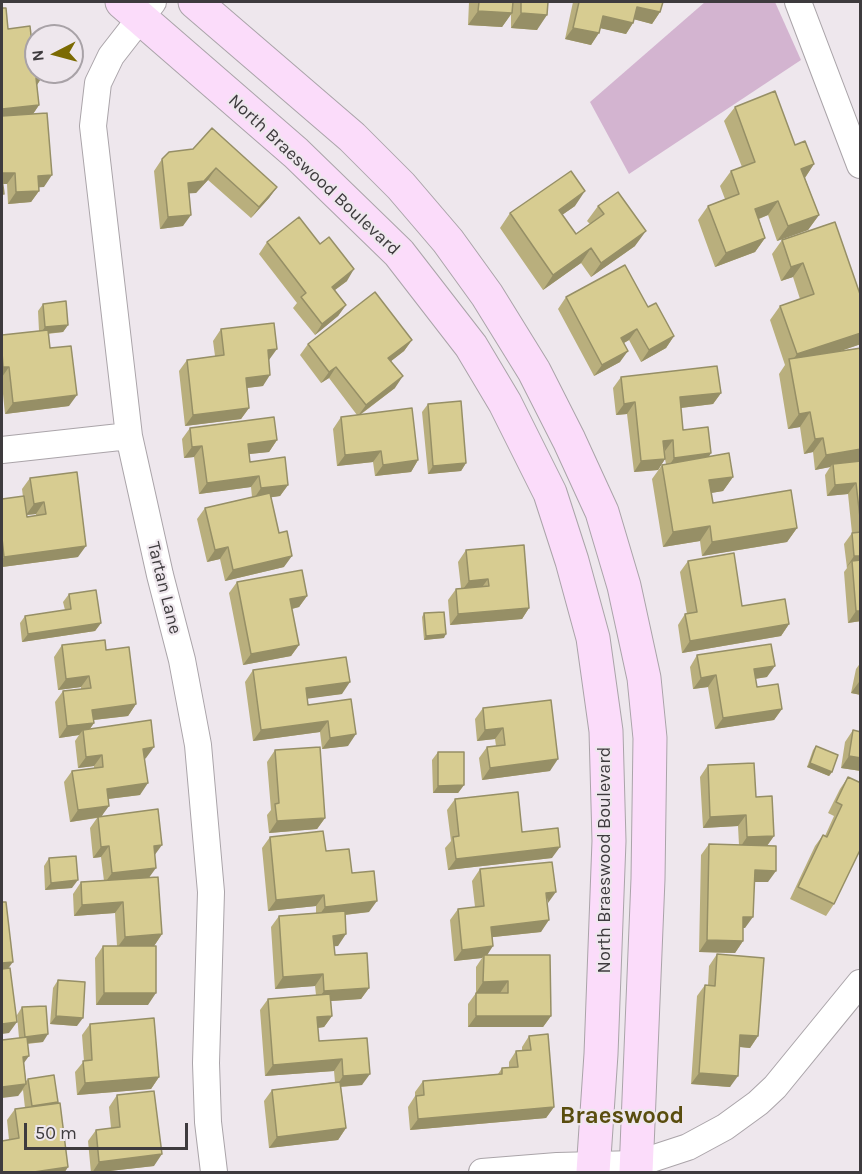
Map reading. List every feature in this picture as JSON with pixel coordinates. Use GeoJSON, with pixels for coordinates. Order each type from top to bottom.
{"type":"FeatureCollection","features":[{"type":"Feature","properties":{"kind":"main road"},"geometry":{"type":"LineString","coordinates":[[195,2],[352,136],[401,186],[448,241],[487,295],[534,371],[602,512],[624,586],[644,678],[650,738],[648,879],[636,1168]]}},
{"type":"Feature","properties":{"kind":"main road","name":"North Braeswood Boulevard"},"geometry":{"type":"LineString","coordinates":[[138,7],[296,153],[399,253],[471,346],[505,403],[553,501],[593,638],[606,731],[609,841],[606,945],[593,1168]]}},
{"type":"Feature","properties":{"kind":"main road"},"geometry":{"type":"LineString","coordinates":[[553,501],[589,484]]}},
{"type":"Feature","properties":{"kind":"street"},"geometry":{"type":"LineString","coordinates":[[798,2],[861,165]]}},
{"type":"Feature","properties":{"kind":"street","name":"Tartan Lane"},"geometry":{"type":"LineString","coordinates":[[138,7],[98,83],[93,126],[129,436],[160,575],[183,660],[198,745],[211,892],[206,1063],[208,1122],[214,1173]]}},
{"type":"Feature","properties":{"kind":"street"},"geometry":{"type":"LineString","coordinates":[[2,450],[129,436]]}},
{"type":"Feature","properties":{"kind":"street"},"geometry":{"type":"LineString","coordinates":[[482,1173],[636,1168],[688,1147],[724,1127],[758,1103],[801,1058],[861,982]]}},
{"type":"Feature","properties":{"kind":"shaded area"},"geometry":{"type":"Polygon","coordinates":[[[705,2],[775,2],[801,60],[629,174],[590,102],[705,2]]]}},
{"type":"Feature","properties":{"kind":"building"},"geometry":{"type":"Polygon","coordinates":[[[479,2],[513,2],[512,13],[478,11],[479,2]]]}},
{"type":"Feature","properties":{"kind":"building"},"geometry":{"type":"Polygon","coordinates":[[[521,2],[548,2],[547,15],[521,13],[521,2]]]}},
{"type":"Feature","properties":{"kind":"building"},"geometry":{"type":"Polygon","coordinates":[[[579,2],[663,2],[660,12],[637,7],[633,23],[603,16],[599,33],[573,28],[579,2]]]}},
{"type":"Feature","properties":{"kind":"building"},"geometry":{"type":"Polygon","coordinates":[[[2,8],[6,8],[8,29],[24,27],[24,84],[37,84],[39,105],[2,109],[2,8]]]}},
{"type":"Feature","properties":{"kind":"building"},"geometry":{"type":"Polygon","coordinates":[[[775,91],[795,145],[805,141],[814,164],[801,169],[819,215],[788,226],[778,201],[755,209],[765,238],[726,253],[708,206],[739,194],[731,171],[755,162],[735,107],[775,91]]]}},
{"type":"Feature","properties":{"kind":"building"},"geometry":{"type":"Polygon","coordinates":[[[47,113],[52,175],[38,176],[39,191],[16,192],[15,173],[2,173],[2,116],[47,113]]]}},
{"type":"Feature","properties":{"kind":"building"},"geometry":{"type":"Polygon","coordinates":[[[212,128],[277,187],[259,207],[216,168],[204,181],[188,183],[191,215],[168,217],[162,159],[169,152],[193,149],[212,128]]]}},
{"type":"Feature","properties":{"kind":"building"},"geometry":{"type":"Polygon","coordinates":[[[571,171],[585,191],[559,210],[576,234],[604,214],[598,206],[618,192],[646,231],[601,263],[591,248],[553,275],[510,213],[571,171]]]}},
{"type":"Feature","properties":{"kind":"building"},"geometry":{"type":"Polygon","coordinates":[[[299,217],[320,244],[329,237],[354,269],[332,287],[346,305],[322,324],[301,297],[306,293],[267,242],[299,217]]]}},
{"type":"Feature","properties":{"kind":"building"},"geometry":{"type":"Polygon","coordinates":[[[835,222],[861,297],[861,333],[797,354],[780,306],[814,294],[803,263],[791,267],[782,240],[835,222]]]}},
{"type":"Feature","properties":{"kind":"building"},"geometry":{"type":"Polygon","coordinates":[[[625,265],[648,307],[656,303],[674,336],[649,350],[637,329],[621,338],[628,351],[602,365],[566,297],[625,265]]]}},
{"type":"Feature","properties":{"kind":"building"},"geometry":{"type":"Polygon","coordinates":[[[375,292],[412,340],[388,358],[403,376],[366,405],[336,367],[329,372],[308,344],[375,292]]]}},
{"type":"Feature","properties":{"kind":"building"},"geometry":{"type":"Polygon","coordinates":[[[66,301],[68,325],[45,327],[43,304],[66,301]]]}},
{"type":"Feature","properties":{"kind":"building"},"geometry":{"type":"Polygon","coordinates":[[[274,323],[277,349],[268,350],[270,375],[246,378],[249,408],[193,415],[187,360],[224,355],[221,329],[274,323]]]}},
{"type":"Feature","properties":{"kind":"building"},"geometry":{"type":"Polygon","coordinates":[[[48,330],[50,348],[71,346],[77,395],[13,403],[9,367],[3,367],[2,335],[48,330]]]}},
{"type":"Feature","properties":{"kind":"building"},"geometry":{"type":"Polygon","coordinates":[[[861,348],[861,449],[826,455],[823,438],[815,439],[810,412],[799,414],[789,359],[861,348]]]}},
{"type":"Feature","properties":{"kind":"building"},"geometry":{"type":"Polygon","coordinates":[[[717,366],[721,393],[680,397],[683,430],[708,427],[711,453],[674,458],[673,440],[663,441],[665,459],[641,461],[635,402],[624,404],[621,377],[717,366]]]}},
{"type":"Feature","properties":{"kind":"building"},"geometry":{"type":"Polygon","coordinates":[[[461,401],[466,463],[433,466],[428,404],[461,401]]]}},
{"type":"Feature","properties":{"kind":"building"},"geometry":{"type":"Polygon","coordinates":[[[412,408],[418,460],[383,465],[381,451],[345,455],[341,417],[412,408]]]}},
{"type":"Feature","properties":{"kind":"building"},"geometry":{"type":"Polygon","coordinates":[[[274,417],[277,440],[248,444],[250,462],[285,457],[288,485],[261,488],[259,476],[207,483],[202,446],[192,447],[190,428],[274,417]]]}},
{"type":"Feature","properties":{"kind":"building"},"geometry":{"type":"Polygon","coordinates":[[[729,453],[733,477],[709,480],[713,503],[791,490],[797,528],[712,542],[710,526],[673,532],[662,465],[729,453]]]}},
{"type":"Feature","properties":{"kind":"building"},"geometry":{"type":"Polygon","coordinates":[[[861,461],[861,526],[856,483],[835,485],[833,464],[861,461]]]}},
{"type":"Feature","properties":{"kind":"building"},"geometry":{"type":"Polygon","coordinates":[[[77,472],[86,546],[4,557],[2,499],[24,496],[27,517],[46,514],[44,502],[34,504],[30,478],[77,472]]]}},
{"type":"Feature","properties":{"kind":"building"},"geometry":{"type":"Polygon","coordinates":[[[270,493],[279,533],[287,531],[292,556],[233,570],[228,547],[215,550],[205,508],[270,493]]]}},
{"type":"Feature","properties":{"kind":"building"},"geometry":{"type":"Polygon","coordinates":[[[861,532],[861,556],[854,556],[852,533],[861,532]]]}},
{"type":"Feature","properties":{"kind":"building"},"geometry":{"type":"Polygon","coordinates":[[[524,545],[529,608],[458,614],[456,589],[489,586],[488,579],[469,581],[466,550],[524,545]]]}},
{"type":"Feature","properties":{"kind":"building"},"geometry":{"type":"Polygon","coordinates":[[[734,553],[742,606],[785,599],[789,624],[690,641],[685,614],[697,612],[688,561],[734,553]]]}},
{"type":"Feature","properties":{"kind":"building"},"geometry":{"type":"Polygon","coordinates":[[[861,560],[861,611],[856,611],[852,561],[861,560]]]}},
{"type":"Feature","properties":{"kind":"building"},"geometry":{"type":"Polygon","coordinates":[[[302,570],[307,596],[290,599],[299,645],[251,654],[237,582],[302,570]]]}},
{"type":"Feature","properties":{"kind":"building"},"geometry":{"type":"Polygon","coordinates":[[[96,590],[101,623],[28,634],[25,616],[71,609],[69,594],[96,590]]]}},
{"type":"Feature","properties":{"kind":"building"},"geometry":{"type":"Polygon","coordinates":[[[444,612],[446,634],[426,636],[424,613],[444,612]]]}},
{"type":"Feature","properties":{"kind":"building"},"geometry":{"type":"Polygon","coordinates":[[[105,640],[106,650],[129,647],[136,704],[92,710],[94,723],[67,726],[63,691],[91,688],[89,676],[66,679],[62,645],[105,640]]]}},
{"type":"Feature","properties":{"kind":"building"},"geometry":{"type":"Polygon","coordinates":[[[771,644],[775,666],[754,669],[757,687],[778,684],[782,709],[723,718],[716,675],[701,678],[697,655],[771,644]]]}},
{"type":"Feature","properties":{"kind":"building"},"geometry":{"type":"Polygon","coordinates":[[[346,657],[350,682],[306,688],[308,705],[351,699],[356,734],[330,738],[328,721],[261,730],[253,670],[346,657]]]}},
{"type":"Feature","properties":{"kind":"building"},"geometry":{"type":"Polygon","coordinates":[[[551,700],[558,759],[490,768],[487,747],[505,745],[503,728],[485,730],[483,708],[551,700]]]}},
{"type":"Feature","properties":{"kind":"building"},"geometry":{"type":"Polygon","coordinates":[[[151,720],[154,747],[143,749],[148,783],[107,789],[109,806],[78,810],[72,771],[103,767],[102,755],[86,757],[83,730],[151,720]]]}},
{"type":"Feature","properties":{"kind":"building"},"geometry":{"type":"Polygon","coordinates":[[[853,730],[861,732],[861,758],[849,756],[853,730]]]}},
{"type":"Feature","properties":{"kind":"building"},"geometry":{"type":"Polygon","coordinates":[[[816,746],[838,755],[832,772],[810,763],[816,746]]]}},
{"type":"Feature","properties":{"kind":"building"},"geometry":{"type":"Polygon","coordinates":[[[320,747],[325,818],[277,821],[275,804],[279,803],[275,750],[320,747]]]}},
{"type":"Feature","properties":{"kind":"building"},"geometry":{"type":"Polygon","coordinates":[[[438,752],[464,752],[464,785],[438,786],[438,752]]]}},
{"type":"Feature","properties":{"kind":"building"},"geometry":{"type":"Polygon","coordinates":[[[754,763],[756,797],[772,796],[774,836],[747,837],[746,815],[710,817],[708,765],[754,763]]]}},
{"type":"Feature","properties":{"kind":"building"},"geometry":{"type":"Polygon","coordinates":[[[848,777],[861,783],[861,848],[834,904],[798,887],[823,835],[827,837],[842,805],[836,802],[848,777]]]}},
{"type":"Feature","properties":{"kind":"building"},"geometry":{"type":"Polygon","coordinates":[[[518,792],[522,832],[558,828],[560,847],[456,859],[453,837],[459,836],[455,799],[518,792]]]}},
{"type":"Feature","properties":{"kind":"building"},"geometry":{"type":"Polygon","coordinates":[[[158,809],[162,845],[154,846],[156,868],[112,873],[109,846],[101,847],[98,817],[158,809]]]}},
{"type":"Feature","properties":{"kind":"building"},"geometry":{"type":"Polygon","coordinates":[[[323,831],[326,851],[349,849],[352,873],[374,871],[377,901],[325,907],[324,895],[276,900],[270,837],[323,831]]]}},
{"type":"Feature","properties":{"kind":"building"},"geometry":{"type":"Polygon","coordinates":[[[709,844],[776,846],[776,871],[755,870],[753,917],[743,917],[743,941],[707,940],[709,844]]]}},
{"type":"Feature","properties":{"kind":"building"},"geometry":{"type":"Polygon","coordinates":[[[76,856],[78,880],[51,883],[49,858],[76,856]]]}},
{"type":"Feature","properties":{"kind":"building"},"geometry":{"type":"Polygon","coordinates":[[[552,862],[556,892],[546,893],[549,920],[491,927],[493,946],[462,950],[458,909],[484,906],[480,869],[552,862]]]}},
{"type":"Feature","properties":{"kind":"building"},"geometry":{"type":"Polygon","coordinates":[[[158,877],[162,934],[125,937],[123,902],[82,905],[81,882],[158,877]]]}},
{"type":"Feature","properties":{"kind":"building"},"geometry":{"type":"Polygon","coordinates":[[[2,902],[6,902],[13,962],[2,963],[2,902]]]}},
{"type":"Feature","properties":{"kind":"building"},"geometry":{"type":"Polygon","coordinates":[[[345,911],[346,934],[333,936],[335,955],[367,953],[369,988],[324,991],[323,974],[283,977],[279,916],[345,911]]]}},
{"type":"Feature","properties":{"kind":"building"},"geometry":{"type":"Polygon","coordinates":[[[103,946],[156,946],[156,993],[104,993],[103,946]]]}},
{"type":"Feature","properties":{"kind":"building"},"geometry":{"type":"Polygon","coordinates":[[[717,954],[764,958],[758,1036],[740,1035],[738,1076],[699,1073],[705,985],[715,986],[717,954]]]}},
{"type":"Feature","properties":{"kind":"building"},"geometry":{"type":"Polygon","coordinates":[[[484,955],[550,955],[551,1016],[476,1016],[476,993],[508,993],[508,981],[483,982],[484,955]]]}},
{"type":"Feature","properties":{"kind":"building"},"geometry":{"type":"Polygon","coordinates":[[[10,968],[17,1022],[2,1024],[2,969],[10,968]]]}},
{"type":"Feature","properties":{"kind":"building"},"geometry":{"type":"Polygon","coordinates":[[[58,980],[85,982],[83,1018],[56,1016],[58,980]]]}},
{"type":"Feature","properties":{"kind":"building"},"geometry":{"type":"Polygon","coordinates":[[[330,994],[332,1016],[317,1017],[319,1041],[367,1038],[370,1074],[343,1076],[342,1059],[273,1065],[268,999],[330,994]]]}},
{"type":"Feature","properties":{"kind":"building"},"geometry":{"type":"Polygon","coordinates":[[[46,1006],[48,1034],[25,1037],[22,1007],[46,1006]]]}},
{"type":"Feature","properties":{"kind":"building"},"geometry":{"type":"Polygon","coordinates":[[[154,1018],[159,1077],[85,1083],[83,1061],[92,1060],[90,1024],[154,1018]]]}},
{"type":"Feature","properties":{"kind":"building"},"geometry":{"type":"Polygon","coordinates":[[[548,1034],[554,1107],[418,1119],[416,1096],[424,1095],[423,1081],[502,1074],[502,1068],[518,1067],[516,1051],[531,1050],[529,1036],[548,1034]]]}},
{"type":"Feature","properties":{"kind":"building"},"geometry":{"type":"Polygon","coordinates":[[[27,1037],[29,1056],[23,1057],[26,1084],[2,1087],[2,1040],[27,1037]]]}},
{"type":"Feature","properties":{"kind":"building"},"geometry":{"type":"Polygon","coordinates":[[[54,1075],[58,1102],[32,1106],[28,1079],[54,1075]]]}},
{"type":"Feature","properties":{"kind":"building"},"geometry":{"type":"Polygon","coordinates":[[[340,1082],[346,1128],[277,1137],[272,1090],[340,1082]]]}},
{"type":"Feature","properties":{"kind":"building"},"geometry":{"type":"Polygon","coordinates":[[[154,1091],[162,1154],[99,1162],[96,1130],[120,1127],[117,1095],[154,1091]]]}},
{"type":"Feature","properties":{"kind":"building"},"geometry":{"type":"Polygon","coordinates":[[[60,1103],[68,1167],[27,1173],[2,1173],[2,1141],[19,1138],[15,1109],[60,1103]]]}},
{"type":"Feature","properties":{"kind":"district","name":"Braeswood"},"geometry":{"type":"Point","coordinates":[622,1116]}}]}
